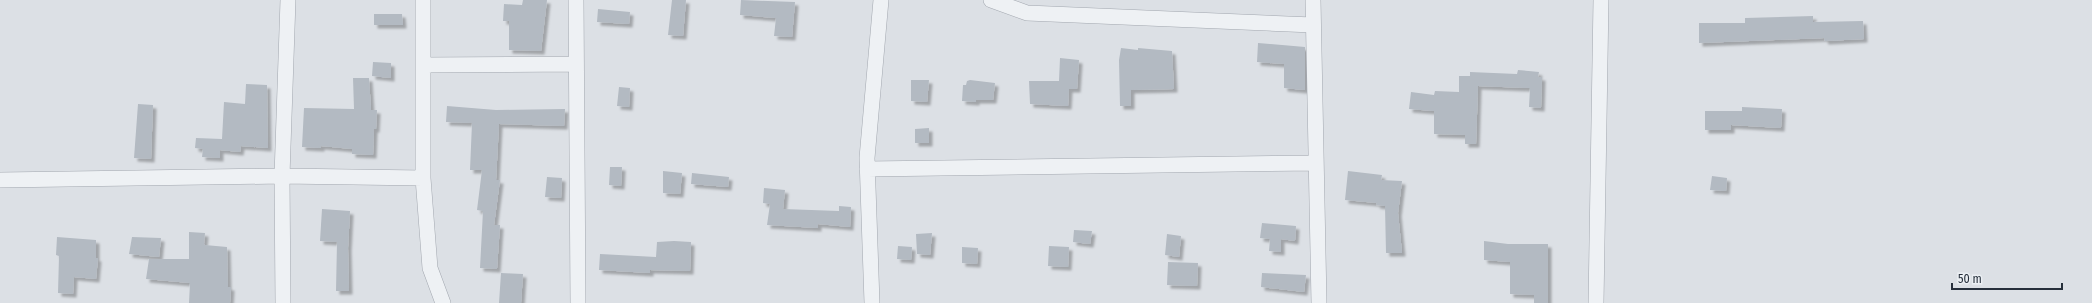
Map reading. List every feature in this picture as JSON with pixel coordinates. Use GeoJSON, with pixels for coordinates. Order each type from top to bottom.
{"type":"FeatureCollection","features":[{"type":"Feature","properties":{"kind":"street"},"geometry":{"type":"LineString","coordinates":[[283,303],[282,176],[288,0]]}},
{"type":"Feature","properties":{"kind":"street"},"geometry":{"type":"LineString","coordinates":[[423,0],[423,178],[430,268],[443,303]]}},
{"type":"Feature","properties":{"kind":"street"},"geometry":{"type":"LineString","coordinates":[[576,0],[578,303]]}},
{"type":"Feature","properties":{"kind":"street"},"geometry":{"type":"LineString","coordinates":[[872,303],[867,169],[881,0]]}},
{"type":"Feature","properties":{"kind":"street"},"geometry":{"type":"LineString","coordinates":[[991,0],[1027,13],[1313,25]]}},
{"type":"Feature","properties":{"kind":"street"},"geometry":{"type":"LineString","coordinates":[[1312,0],[1319,303]]}},
{"type":"Feature","properties":{"kind":"street"},"geometry":{"type":"LineString","coordinates":[[1596,303],[1601,0]]}},
{"type":"Feature","properties":{"kind":"street"},"geometry":{"type":"LineString","coordinates":[[423,65],[576,64]]}},
{"type":"Feature","properties":{"kind":"street"},"geometry":{"type":"LineString","coordinates":[[867,169],[1316,163]]}},
{"type":"Feature","properties":{"kind":"street"},"geometry":{"type":"LineString","coordinates":[[0,180],[282,176],[423,178]]}},
{"type":"Feature","properties":{"kind":"building"},"geometry":{"type":"Polygon","coordinates":[[[523,0],[547,0],[541,51],[509,50],[509,21],[503,21],[504,4],[522,5],[523,0]]]}},
{"type":"Feature","properties":{"kind":"building"},"geometry":{"type":"Polygon","coordinates":[[[672,0],[686,0],[683,36],[668,35],[672,0]]]}},
{"type":"Feature","properties":{"kind":"building"},"geometry":{"type":"Polygon","coordinates":[[[741,0],[795,2],[792,37],[774,36],[776,18],[740,15],[741,0]]]}},
{"type":"Feature","properties":{"kind":"building"},"geometry":{"type":"Polygon","coordinates":[[[598,9],[630,12],[629,24],[597,22],[598,9]]]}},
{"type":"Feature","properties":{"kind":"building"},"geometry":{"type":"Polygon","coordinates":[[[374,14],[402,14],[403,25],[374,25],[374,14]]]}},
{"type":"Feature","properties":{"kind":"building"},"geometry":{"type":"Polygon","coordinates":[[[1813,16],[1813,22],[1863,21],[1864,39],[1825,41],[1824,38],[1699,43],[1699,23],[1745,23],[1745,18],[1813,16]]]}},
{"type":"Feature","properties":{"kind":"building"},"geometry":{"type":"Polygon","coordinates":[[[1258,43],[1305,47],[1305,90],[1284,88],[1284,64],[1257,62],[1258,43]]]}},
{"type":"Feature","properties":{"kind":"building"},"geometry":{"type":"Polygon","coordinates":[[[1121,48],[1172,51],[1174,89],[1131,90],[1131,106],[1120,106],[1119,60],[1121,48]]]}},
{"type":"Feature","properties":{"kind":"building"},"geometry":{"type":"Polygon","coordinates":[[[1060,58],[1079,60],[1077,89],[1069,89],[1068,106],[1030,104],[1029,81],[1059,81],[1060,58]]]}},
{"type":"Feature","properties":{"kind":"building"},"geometry":{"type":"Polygon","coordinates":[[[373,62],[391,63],[391,78],[372,76],[373,62]]]}},
{"type":"Feature","properties":{"kind":"building"},"geometry":{"type":"Polygon","coordinates":[[[1518,70],[1539,72],[1538,77],[1542,77],[1541,108],[1529,107],[1530,88],[1478,86],[1476,144],[1465,144],[1465,135],[1434,134],[1434,111],[1409,109],[1411,92],[1434,95],[1435,91],[1459,92],[1459,76],[1470,76],[1470,72],[1517,74],[1518,70]]]}},
{"type":"Feature","properties":{"kind":"building"},"geometry":{"type":"Polygon","coordinates":[[[353,78],[369,78],[371,110],[377,110],[376,129],[374,129],[373,155],[352,154],[352,149],[321,146],[321,148],[302,147],[304,108],[354,109],[353,78]]]}},
{"type":"Feature","properties":{"kind":"building"},"geometry":{"type":"Polygon","coordinates":[[[911,80],[929,80],[927,102],[911,101],[911,80]]]}},
{"type":"Feature","properties":{"kind":"building"},"geometry":{"type":"Polygon","coordinates":[[[970,80],[995,83],[993,100],[976,100],[976,102],[962,101],[963,85],[966,85],[967,81],[970,80]]]}},
{"type":"Feature","properties":{"kind":"building"},"geometry":{"type":"Polygon","coordinates":[[[246,84],[267,85],[268,148],[241,146],[240,152],[220,150],[220,158],[202,157],[203,149],[195,148],[196,138],[222,139],[224,102],[245,104],[246,84]]]}},
{"type":"Feature","properties":{"kind":"building"},"geometry":{"type":"Polygon","coordinates":[[[619,87],[630,88],[629,107],[617,106],[619,87]]]}},
{"type":"Feature","properties":{"kind":"building"},"geometry":{"type":"Polygon","coordinates":[[[138,104],[153,105],[151,159],[134,158],[138,104]]]}},
{"type":"Feature","properties":{"kind":"building"},"geometry":{"type":"Polygon","coordinates":[[[447,106],[496,110],[565,109],[564,126],[499,124],[496,180],[500,180],[494,225],[500,225],[497,269],[480,268],[483,211],[477,210],[482,170],[470,170],[472,123],[446,122],[447,106]]]}},
{"type":"Feature","properties":{"kind":"building"},"geometry":{"type":"Polygon","coordinates":[[[1742,107],[1782,109],[1781,128],[1731,125],[1731,130],[1705,130],[1705,111],[1742,111],[1742,107]]]}},
{"type":"Feature","properties":{"kind":"building"},"geometry":{"type":"Polygon","coordinates":[[[929,128],[929,143],[915,143],[915,129],[929,128]]]}},
{"type":"Feature","properties":{"kind":"building"},"geometry":{"type":"Polygon","coordinates":[[[610,167],[622,167],[621,186],[609,185],[610,167]]]}},
{"type":"Feature","properties":{"kind":"building"},"geometry":{"type":"Polygon","coordinates":[[[663,171],[682,173],[680,194],[663,193],[663,171]]]}},
{"type":"Feature","properties":{"kind":"building"},"geometry":{"type":"Polygon","coordinates":[[[1348,171],[1382,175],[1381,180],[1402,181],[1398,213],[1402,253],[1386,253],[1385,206],[1376,205],[1377,203],[1345,200],[1348,171]]]}},
{"type":"Feature","properties":{"kind":"building"},"geometry":{"type":"Polygon","coordinates":[[[692,173],[729,177],[728,187],[691,184],[692,173]]]}},
{"type":"Feature","properties":{"kind":"building"},"geometry":{"type":"Polygon","coordinates":[[[1712,176],[1727,178],[1726,191],[1710,190],[1712,176]]]}},
{"type":"Feature","properties":{"kind":"building"},"geometry":{"type":"Polygon","coordinates":[[[547,177],[562,178],[561,198],[545,197],[547,177]]]}},
{"type":"Feature","properties":{"kind":"building"},"geometry":{"type":"Polygon","coordinates":[[[764,188],[785,190],[783,209],[839,211],[839,206],[851,207],[850,227],[818,224],[818,228],[767,225],[770,204],[763,203],[764,188]]]}},
{"type":"Feature","properties":{"kind":"building"},"geometry":{"type":"Polygon","coordinates":[[[322,209],[350,211],[348,248],[349,291],[336,291],[337,242],[320,241],[322,209]]]}},
{"type":"Feature","properties":{"kind":"building"},"geometry":{"type":"Polygon","coordinates":[[[1262,223],[1296,226],[1295,241],[1281,239],[1281,252],[1269,251],[1270,239],[1260,238],[1262,223]]]}},
{"type":"Feature","properties":{"kind":"building"},"geometry":{"type":"Polygon","coordinates":[[[1074,230],[1092,231],[1090,244],[1073,242],[1074,230]]]}},
{"type":"Feature","properties":{"kind":"building"},"geometry":{"type":"Polygon","coordinates":[[[189,232],[205,233],[205,245],[227,247],[228,287],[231,287],[230,303],[189,303],[190,283],[146,279],[149,259],[189,259],[189,232]]]}},
{"type":"Feature","properties":{"kind":"building"},"geometry":{"type":"Polygon","coordinates":[[[932,233],[930,255],[917,254],[916,234],[932,233]]]}},
{"type":"Feature","properties":{"kind":"building"},"geometry":{"type":"Polygon","coordinates":[[[1167,234],[1181,236],[1179,257],[1165,255],[1167,234]]]}},
{"type":"Feature","properties":{"kind":"building"},"geometry":{"type":"Polygon","coordinates":[[[57,237],[96,240],[96,258],[98,258],[96,279],[74,277],[73,294],[58,293],[59,256],[56,255],[57,237]]]}},
{"type":"Feature","properties":{"kind":"building"},"geometry":{"type":"Polygon","coordinates":[[[132,237],[161,238],[159,257],[129,254],[132,237]]]}},
{"type":"Feature","properties":{"kind":"building"},"geometry":{"type":"Polygon","coordinates":[[[1484,241],[1508,244],[1548,244],[1548,303],[1534,303],[1534,295],[1510,294],[1510,262],[1484,260],[1484,241]]]}},
{"type":"Feature","properties":{"kind":"building"},"geometry":{"type":"Polygon","coordinates":[[[657,242],[691,242],[690,271],[650,270],[650,273],[599,270],[600,254],[656,257],[657,242]]]}},
{"type":"Feature","properties":{"kind":"building"},"geometry":{"type":"Polygon","coordinates":[[[898,246],[912,247],[911,260],[897,259],[898,246]]]}},
{"type":"Feature","properties":{"kind":"building"},"geometry":{"type":"Polygon","coordinates":[[[1049,246],[1069,247],[1068,267],[1048,266],[1049,246]]]}},
{"type":"Feature","properties":{"kind":"building"},"geometry":{"type":"Polygon","coordinates":[[[962,247],[978,248],[977,264],[962,263],[962,247]]]}},
{"type":"Feature","properties":{"kind":"building"},"geometry":{"type":"Polygon","coordinates":[[[1168,262],[1198,263],[1197,286],[1167,285],[1168,262]]]}},
{"type":"Feature","properties":{"kind":"building"},"geometry":{"type":"Polygon","coordinates":[[[501,273],[523,274],[521,303],[499,303],[501,273]]]}},
{"type":"Feature","properties":{"kind":"building"},"geometry":{"type":"Polygon","coordinates":[[[1262,273],[1306,275],[1304,292],[1261,287],[1262,273]]]}}]}
